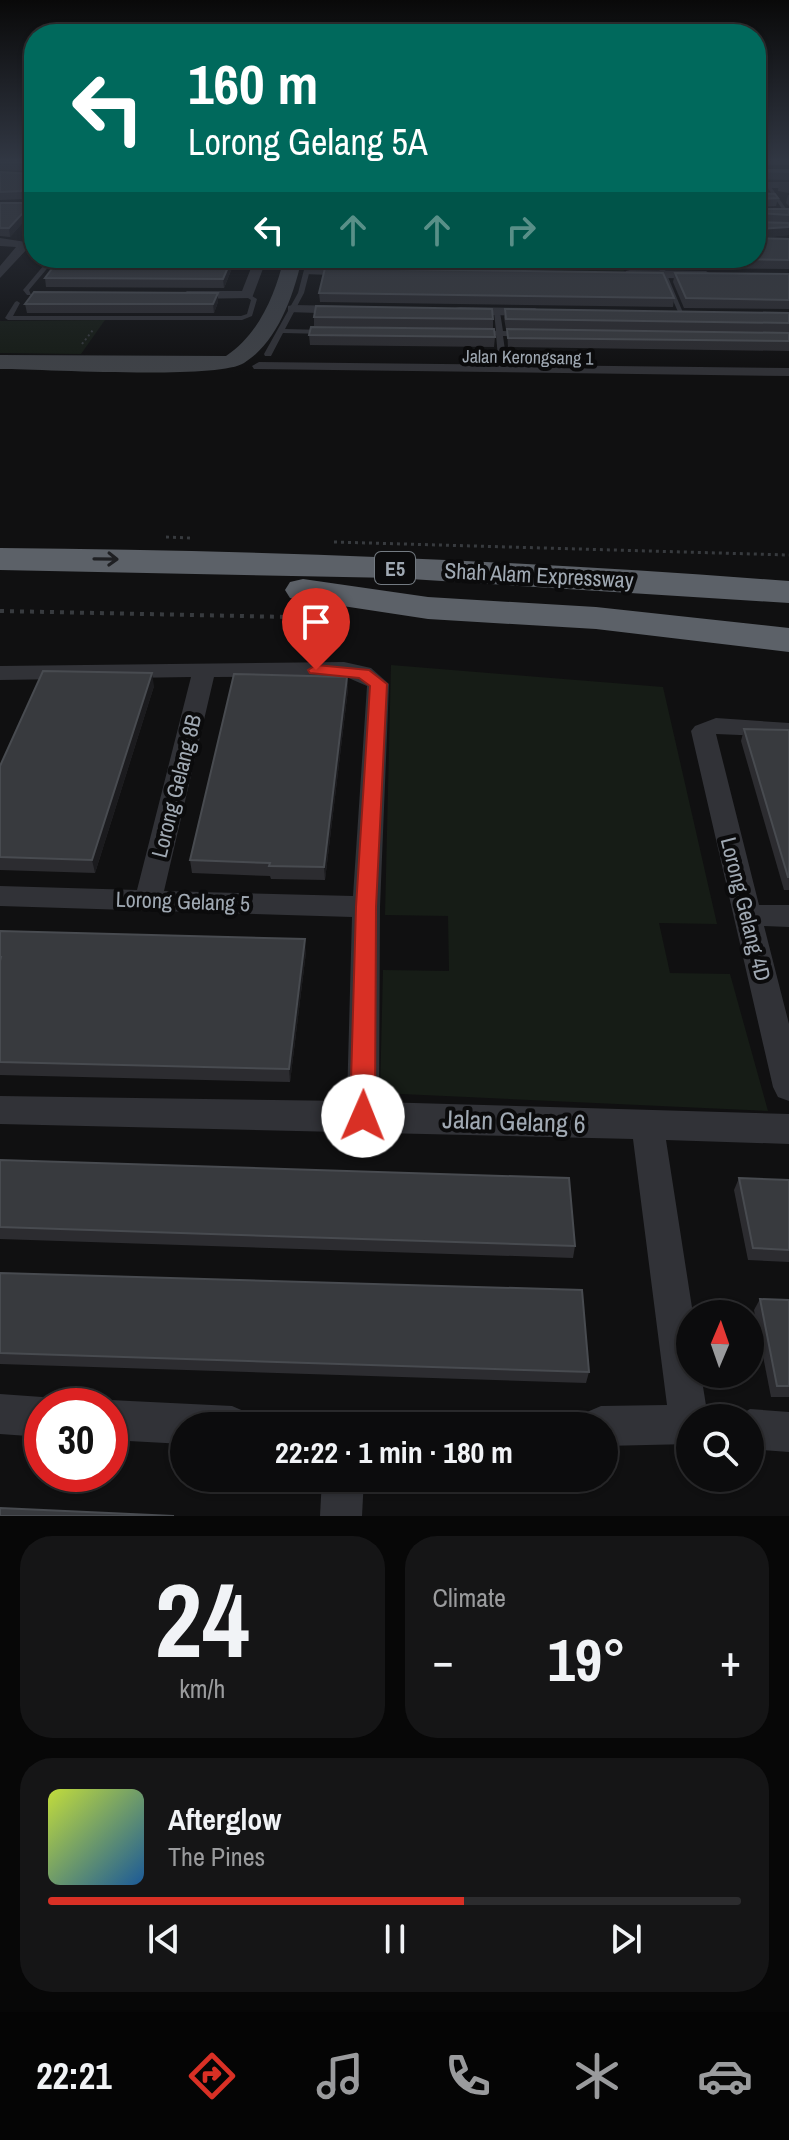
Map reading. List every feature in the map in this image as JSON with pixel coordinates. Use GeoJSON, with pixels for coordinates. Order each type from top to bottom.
{"type":"FeatureCollection","features":[{"type":"Feature","properties":{"kind":"highway"},"geometry":{"type":"LineString","coordinates":[[266,561],[387,556],[789,575]]}},
{"type":"Feature","properties":{"kind":"highway","name":"Shah Alam Expressway"},"geometry":{"type":"LineString","coordinates":[[0,559],[266,561],[500,571],[789,592]]}},
{"type":"Feature","properties":{"kind":"highway","name":"Shah Alam Expressway"},"geometry":{"type":"LineString","coordinates":[[0,584],[77,582],[303,590],[707,608],[789,616]]}},
{"type":"Feature","properties":{"kind":"highway"},"geometry":{"type":"LineString","coordinates":[[303,590],[428,608],[596,618],[789,640]]}},
{"type":"Feature","properties":{"kind":"street"},"geometry":{"type":"LineString","coordinates":[[0,242],[22,244],[0,274]]}},
{"type":"Feature","properties":{"kind":"street"},"geometry":{"type":"LineString","coordinates":[[169,295],[247,295],[257,268]]}},
{"type":"Feature","properties":{"kind":"street"},"geometry":{"type":"LineString","coordinates":[[0,362],[201,365],[230,362],[240,357],[300,268]]}},
{"type":"Feature","properties":{"kind":"street"},"geometry":{"type":"LineString","coordinates":[[342,268],[367,272]]}},
{"type":"Feature","properties":{"kind":"street"},"geometry":{"type":"LineString","coordinates":[[488,273],[510,273]]}},
{"type":"Feature","properties":{"kind":"street"},"geometry":{"type":"LineString","coordinates":[[618,274],[717,275]]}},
{"type":"Feature","properties":{"kind":"street"},"geometry":{"type":"LineString","coordinates":[[29,294],[44,294]]}},
{"type":"Feature","properties":{"kind":"street"},"geometry":{"type":"LineString","coordinates":[[293,309],[367,310]]}},
{"type":"Feature","properties":{"kind":"street"},"geometry":{"type":"LineString","coordinates":[[441,311],[543,312]]}},
{"type":"Feature","properties":{"kind":"street"},"geometry":{"type":"LineString","coordinates":[[667,314],[689,314]]}},
{"type":"Feature","properties":{"kind":"street","name":"Jalan Kerongsang 1"},"geometry":{"type":"LineString","coordinates":[[264,360],[502,357],[789,361]]}},
{"type":"Feature","properties":{"kind":"street"},"geometry":{"type":"LineString","coordinates":[[264,360],[789,372]]}},
{"type":"Feature","properties":{"kind":"street"},"geometry":{"type":"LineString","coordinates":[[2,678],[344,669],[363,673],[378,684],[366,907],[363,1116]]}},
{"type":"Feature","properties":{"kind":"street","name":"Lorong Gelang 8B"},"geometry":{"type":"LineString","coordinates":[[148,900],[204,671]]}},
{"type":"Feature","properties":{"kind":"street","name":"Lorong Gelang 4D"},"geometry":{"type":"LineString","coordinates":[[789,730],[716,725],[703,731],[789,1087]]}},
{"type":"Feature","properties":{"kind":"street","name":"Lorong Gelang 5"},"geometry":{"type":"LineString","coordinates":[[0,896],[366,907]]}},
{"type":"Feature","properties":{"kind":"street"},"geometry":{"type":"LineString","coordinates":[[747,915],[789,916]]}},
{"type":"Feature","properties":{"kind":"street","name":"Jalan Gelang 6"},"geometry":{"type":"LineString","coordinates":[[0,1110],[363,1116],[789,1129]]}},
{"type":"Feature","properties":{"kind":"street"},"geometry":{"type":"LineString","coordinates":[[648,1126],[686,1404]]}},
{"type":"Feature","properties":{"kind":"street"},"geometry":{"type":"LineString","coordinates":[[0,1414],[24,1416]]}},
{"type":"Feature","properties":{"kind":"street"},"geometry":{"type":"LineString","coordinates":[[128,1421],[170,1423]]}},
{"type":"Feature","properties":{"kind":"street"},"geometry":{"type":"LineString","coordinates":[[618,1426],[676,1424]]}},
{"type":"Feature","properties":{"kind":"street"},"geometry":{"type":"LineString","coordinates":[[764,1430],[789,1432]]}},
{"type":"Feature","properties":{"kind":"street"},"geometry":{"type":"LineString","coordinates":[[341,1516],[342,1492]]}},
{"type":"Feature","properties":{"kind":"lane"},"geometry":{"type":"LineString","coordinates":[[29,294],[26,290],[45,268]]}},
{"type":"Feature","properties":{"kind":"lane"},"geometry":{"type":"LineString","coordinates":[[264,360],[293,309],[303,268]]}},
{"type":"Feature","properties":{"kind":"lane"},"geometry":{"type":"LineString","coordinates":[[488,273],[489,268]]}},
{"type":"Feature","properties":{"kind":"lane"},"geometry":{"type":"LineString","coordinates":[[662,268],[689,314]]}},
{"type":"Feature","properties":{"kind":"lane"},"geometry":{"type":"LineString","coordinates":[[17,303],[8,318],[242,318],[250,315],[254,299],[247,295]]}},
{"type":"Feature","properties":{"kind":"lane"},"geometry":{"type":"LineString","coordinates":[[497,312],[502,357]]}},
{"type":"Feature","properties":{"kind":"lane"},"geometry":{"type":"LineString","coordinates":[[281,331],[343,332]]}},
{"type":"Feature","properties":{"kind":"lane"},"geometry":{"type":"LineString","coordinates":[[468,333],[531,334]]}},
{"type":"Feature","properties":{"kind":"path"},"geometry":{"type":"LineString","coordinates":[[164,537],[193,538]]}},
{"type":"Feature","properties":{"kind":"path"},"geometry":{"type":"LineString","coordinates":[[325,542],[789,555]]}},
{"type":"Feature","properties":{"kind":"shaded area"},"geometry":{"type":"Polygon","coordinates":[[[623,268],[624,271],[497,270],[623,268]]]}},
{"type":"Feature","properties":{"kind":"shaded area"},"geometry":{"type":"Polygon","coordinates":[[[105,320],[81,354],[0,353],[0,321],[105,320]]]}},
{"type":"Feature","properties":{"kind":"shaded area"},"geometry":{"type":"Polygon","coordinates":[[[391,665],[663,687],[717,924],[659,923],[670,973],[730,974],[768,1111],[380,1093],[383,970],[449,971],[448,916],[385,915],[391,665]]]}},
{"type":"Feature","properties":{"kind":"building"},"geometry":{"type":"Polygon","coordinates":[[[766,238],[789,239],[789,260],[766,260],[766,238]]]}},
{"type":"Feature","properties":{"kind":"building"},"geometry":{"type":"Polygon","coordinates":[[[52,268],[228,268],[223,279],[45,278],[52,268]]]}},
{"type":"Feature","properties":{"kind":"building"},"geometry":{"type":"Polygon","coordinates":[[[325,268],[663,273],[674,298],[319,293],[325,268]]]}},
{"type":"Feature","properties":{"kind":"building"},"geometry":{"type":"Polygon","coordinates":[[[675,273],[789,274],[789,300],[686,298],[675,273]]]}},
{"type":"Feature","properties":{"kind":"building"},"geometry":{"type":"Polygon","coordinates":[[[34,292],[218,293],[213,304],[25,304],[34,292]]]}},
{"type":"Feature","properties":{"kind":"building"},"geometry":{"type":"Polygon","coordinates":[[[316,306],[492,309],[493,319],[314,317],[316,306]]]}},
{"type":"Feature","properties":{"kind":"building"},"geometry":{"type":"Polygon","coordinates":[[[505,309],[789,313],[789,323],[506,319],[505,309]]]}},
{"type":"Feature","properties":{"kind":"building"},"geometry":{"type":"Polygon","coordinates":[[[311,327],[494,329],[495,337],[309,335],[311,327]]]}},
{"type":"Feature","properties":{"kind":"building"},"geometry":{"type":"Polygon","coordinates":[[[507,329],[789,333],[789,341],[508,338],[507,329]]]}},
{"type":"Feature","properties":{"kind":"building"},"geometry":{"type":"Polygon","coordinates":[[[43,671],[152,673],[92,860],[0,857],[0,766],[43,671]]]}},
{"type":"Feature","properties":{"kind":"building"},"geometry":{"type":"Polygon","coordinates":[[[234,674],[347,677],[324,867],[190,860],[234,674]]]}},
{"type":"Feature","properties":{"kind":"building"},"geometry":{"type":"Polygon","coordinates":[[[744,729],[789,730],[789,877],[788,877],[744,729]]]}},
{"type":"Feature","properties":{"kind":"building"},"geometry":{"type":"Polygon","coordinates":[[[0,931],[305,939],[289,1069],[0,1062],[0,931]]]}},
{"type":"Feature","properties":{"kind":"building"},"geometry":{"type":"Polygon","coordinates":[[[0,1160],[569,1178],[575,1246],[0,1227],[0,1160]]]}},
{"type":"Feature","properties":{"kind":"building"},"geometry":{"type":"Polygon","coordinates":[[[739,1178],[789,1180],[789,1250],[753,1248],[739,1178]]]}},
{"type":"Feature","properties":{"kind":"building"},"geometry":{"type":"Polygon","coordinates":[[[0,1273],[582,1290],[589,1372],[0,1353],[0,1273]]]}},
{"type":"Feature","properties":{"kind":"building"},"geometry":{"type":"Polygon","coordinates":[[[760,1299],[789,1300],[789,1386],[777,1386],[764,1319],[764,1300],[760,1299]]]}},
{"type":"Feature","properties":{"kind":"building"},"geometry":{"type":"Polygon","coordinates":[[[0,1508],[174,1516],[0,1516],[0,1508]]]}},
{"type":"Feature","properties":{"kind":"route"},"geometry":{"type":"LineString","coordinates":[[316,670],[344,669],[363,673],[378,684],[366,907],[363,1116]]}}]}
